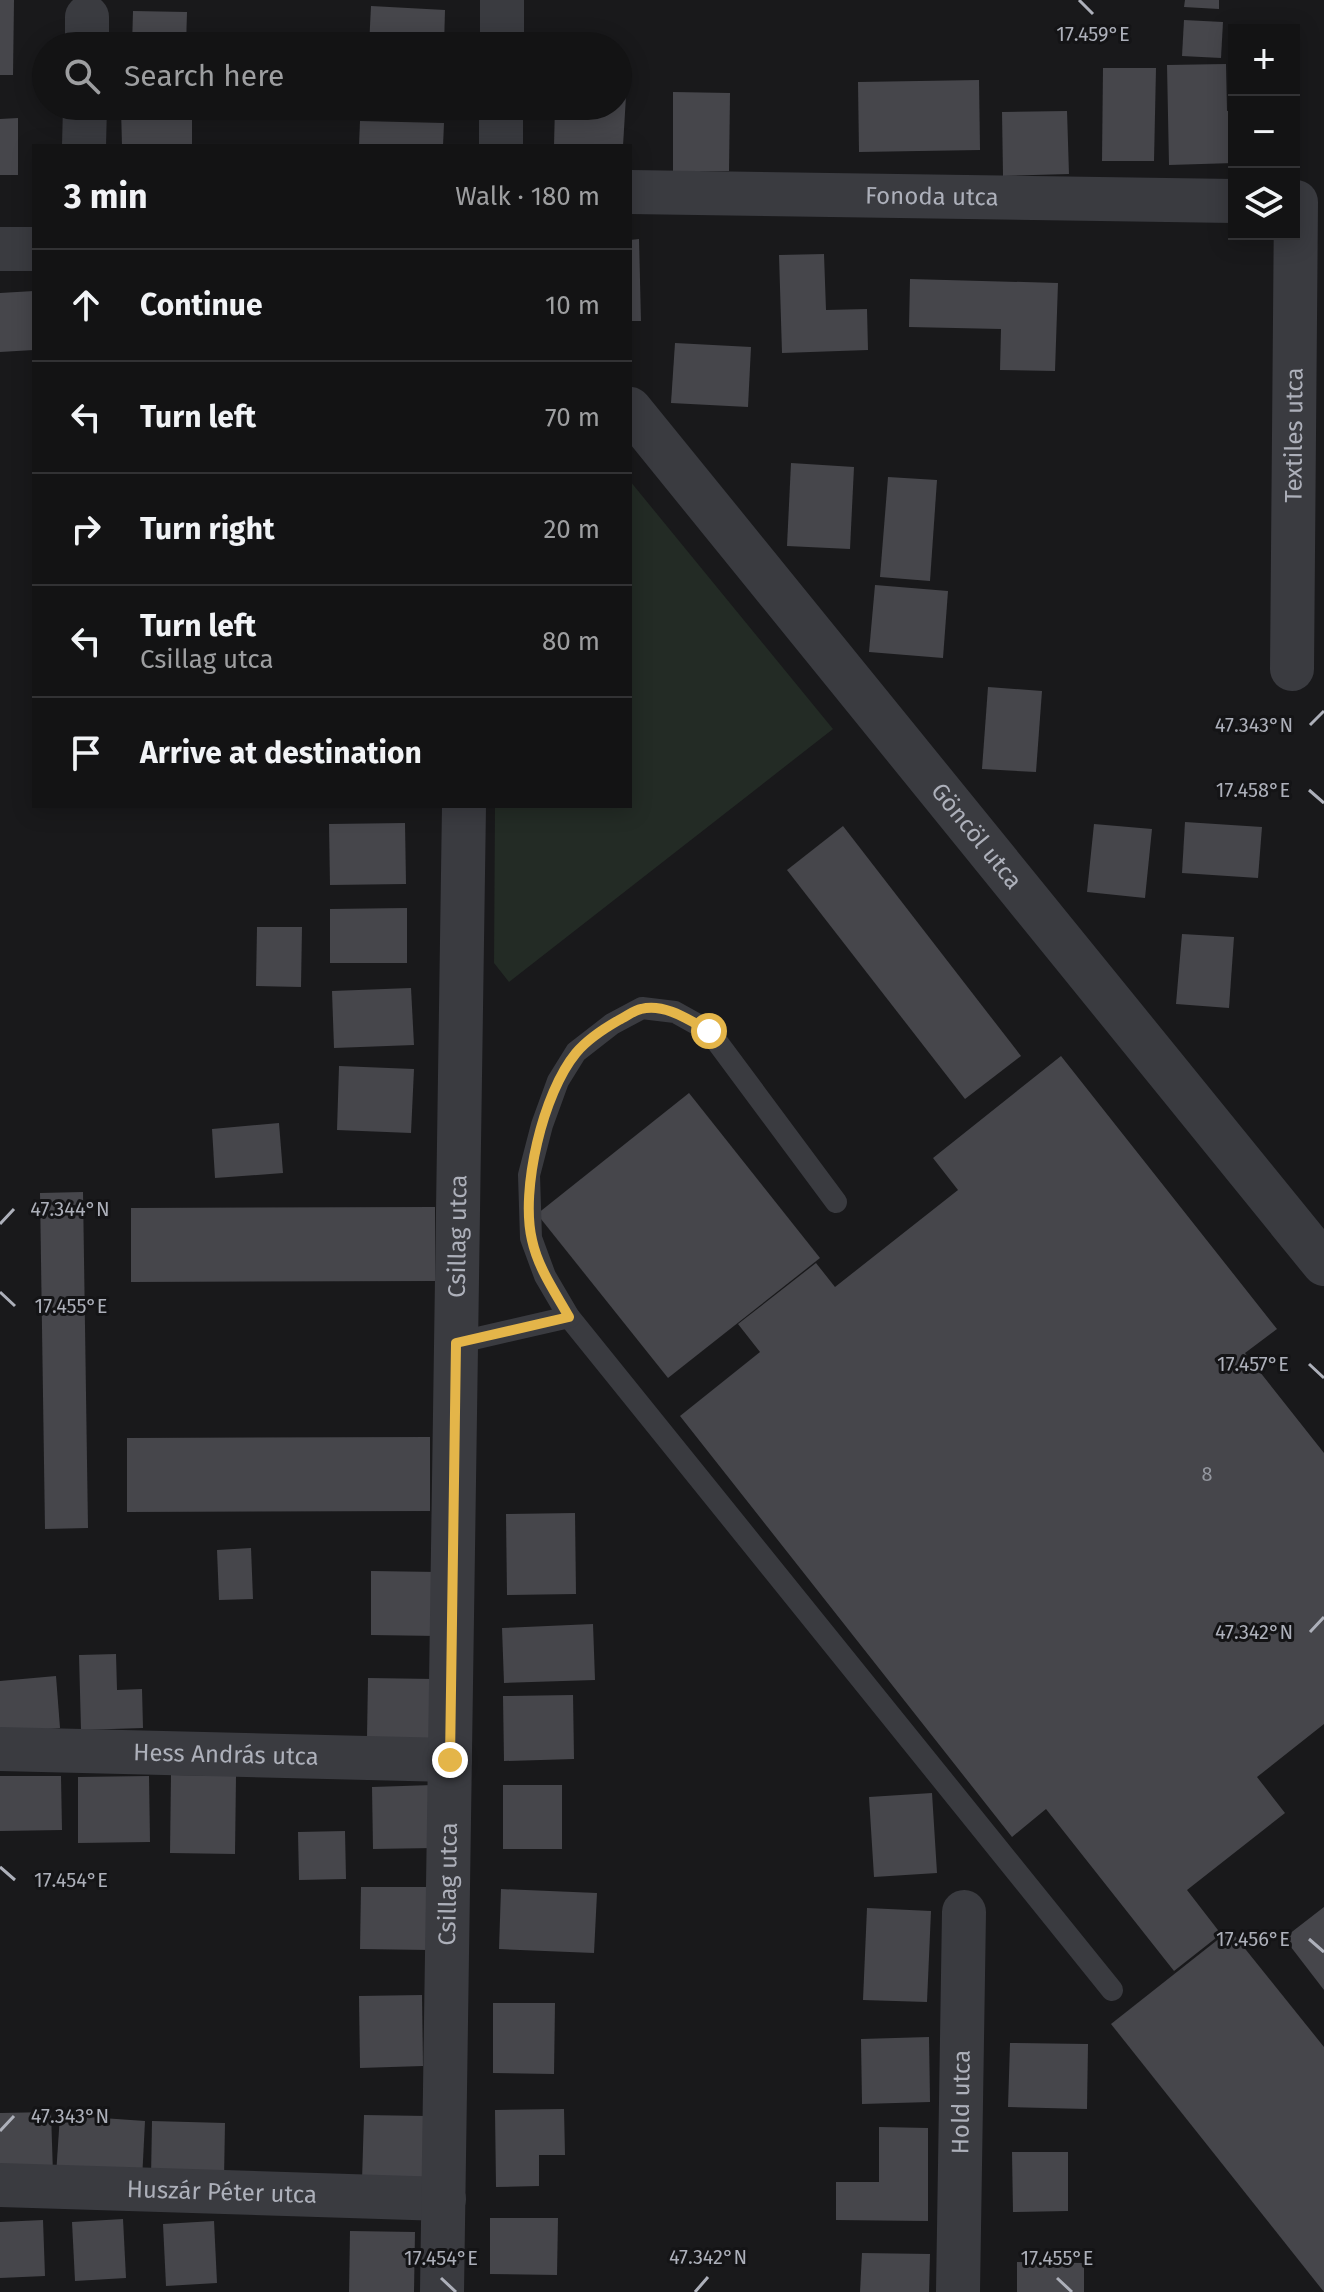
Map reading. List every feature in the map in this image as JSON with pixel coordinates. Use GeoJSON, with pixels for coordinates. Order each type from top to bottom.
{"type":"FeatureCollection","features":[{"type":"Feature","properties":{"kind":"street"},"geometry":{"type":"LineString","coordinates":[[502,0],[502,32]]}},
{"type":"Feature","properties":{"kind":"street"},"geometry":{"type":"LineString","coordinates":[[84,144],[85,120]]}},
{"type":"Feature","properties":{"kind":"street"},"geometry":{"type":"LineString","coordinates":[[501,120],[501,144]]}},
{"type":"Feature","properties":{"kind":"street","name":"Fonoda utca"},"geometry":{"type":"LineString","coordinates":[[632,192],[1228,201]]}},
{"type":"Feature","properties":{"kind":"street","name":"Textiles utca"},"geometry":{"type":"LineString","coordinates":[[1292,669],[1305,202]]}},
{"type":"Feature","properties":{"kind":"street"},"geometry":{"type":"LineString","coordinates":[[0,249],[32,249]]}},
{"type":"Feature","properties":{"kind":"street","name":"Göncöl utca"},"geometry":{"type":"LineString","coordinates":[[632,411],[1324,1264]]}},
{"type":"Feature","properties":{"kind":"street","name":"Csillag utca"},"geometry":{"type":"LineString","coordinates":[[442,2292],[464,808]]}},
{"type":"Feature","properties":{"kind":"street","name":"Hess András utca"},"geometry":{"type":"LineString","coordinates":[[0,1749],[450,1760]]}},
{"type":"Feature","properties":{"kind":"street","name":"Hold utca"},"geometry":{"type":"LineString","coordinates":[[958,2292],[964,1912]]}},
{"type":"Feature","properties":{"kind":"street","name":"Huszár Péter utca"},"geometry":{"type":"LineString","coordinates":[[0,2185],[444,2199]]}},
{"type":"Feature","properties":{"kind":"lane"},"geometry":{"type":"LineString","coordinates":[[836,1202],[709,1031],[675,1012],[642,1008],[612,1024],[576,1052],[558,1081],[529,1175],[531,1238],[545,1276],[569,1317],[1112,1990]]}},
{"type":"Feature","properties":{"kind":"lane"},"geometry":{"type":"LineString","coordinates":[[456,1343],[569,1317]]}},
{"type":"Feature","properties":{"kind":"shaded area"},"geometry":{"type":"Polygon","coordinates":[[[632,483],[833,729],[509,982],[494,963],[495,808],[632,808],[632,483]]]}},
{"type":"Feature","properties":{"kind":"building"},"geometry":{"type":"Polygon","coordinates":[[[0,0],[14,0],[13,75],[0,75],[0,0]]]}},
{"type":"Feature","properties":{"kind":"building"},"geometry":{"type":"Polygon","coordinates":[[[1185,0],[1219,0],[1219,9],[1184,7],[1185,0]]]}},
{"type":"Feature","properties":{"kind":"building"},"geometry":{"type":"Polygon","coordinates":[[[371,6],[445,10],[444,32],[370,32],[371,6]]]}},
{"type":"Feature","properties":{"kind":"building"},"geometry":{"type":"Polygon","coordinates":[[[133,11],[187,12],[186,32],[132,32],[133,11]]]}},
{"type":"Feature","properties":{"kind":"building"},"geometry":{"type":"Polygon","coordinates":[[[1184,20],[1223,22],[1221,58],[1182,56],[1184,20]]]}},
{"type":"Feature","properties":{"kind":"building"},"geometry":{"type":"Polygon","coordinates":[[[1226,64],[1228,163],[1169,165],[1167,65],[1226,64]]]}},
{"type":"Feature","properties":{"kind":"building"},"geometry":{"type":"Polygon","coordinates":[[[1103,68],[1156,68],[1154,161],[1102,161],[1103,68]]]}},
{"type":"Feature","properties":{"kind":"building"},"geometry":{"type":"Polygon","coordinates":[[[979,80],[980,150],[859,152],[858,82],[979,80]]]}},
{"type":"Feature","properties":{"kind":"building"},"geometry":{"type":"Polygon","coordinates":[[[673,92],[730,93],[729,171],[673,171],[673,92]]]}},
{"type":"Feature","properties":{"kind":"building"},"geometry":{"type":"Polygon","coordinates":[[[1067,111],[1069,174],[1003,176],[1002,112],[1067,111]]]}},
{"type":"Feature","properties":{"kind":"building"},"geometry":{"type":"Polygon","coordinates":[[[18,118],[18,175],[0,175],[0,119],[18,118]]]}},
{"type":"Feature","properties":{"kind":"building"},"geometry":{"type":"Polygon","coordinates":[[[121,120],[192,120],[192,144],[122,144],[121,120]]]}},
{"type":"Feature","properties":{"kind":"building"},"geometry":{"type":"Polygon","coordinates":[[[555,120],[625,120],[623,144],[554,144],[555,120]]]}},
{"type":"Feature","properties":{"kind":"building"},"geometry":{"type":"Polygon","coordinates":[[[360,121],[444,123],[443,144],[359,144],[360,121]]]}},
{"type":"Feature","properties":{"kind":"building"},"geometry":{"type":"Polygon","coordinates":[[[639,239],[641,321],[632,321],[632,240],[639,239]]]}},
{"type":"Feature","properties":{"kind":"building"},"geometry":{"type":"Polygon","coordinates":[[[824,254],[826,310],[867,309],[868,350],[782,353],[779,255],[824,254]]]}},
{"type":"Feature","properties":{"kind":"building"},"geometry":{"type":"Polygon","coordinates":[[[910,279],[1058,283],[1055,371],[1000,370],[1001,329],[909,327],[910,279]]]}},
{"type":"Feature","properties":{"kind":"building"},"geometry":{"type":"Polygon","coordinates":[[[32,291],[32,350],[0,352],[0,293],[32,291]]]}},
{"type":"Feature","properties":{"kind":"building"},"geometry":{"type":"Polygon","coordinates":[[[675,343],[751,347],[748,407],[671,403],[675,343]]]}},
{"type":"Feature","properties":{"kind":"building"},"geometry":{"type":"Polygon","coordinates":[[[791,463],[854,467],[850,549],[787,546],[791,463]]]}},
{"type":"Feature","properties":{"kind":"building"},"geometry":{"type":"Polygon","coordinates":[[[888,477],[937,480],[930,581],[880,577],[888,477]]]}},
{"type":"Feature","properties":{"kind":"building"},"geometry":{"type":"Polygon","coordinates":[[[875,585],[948,591],[943,658],[869,652],[875,585]]]}},
{"type":"Feature","properties":{"kind":"building"},"geometry":{"type":"Polygon","coordinates":[[[988,687],[1042,691],[1036,772],[982,769],[988,687]]]}},
{"type":"Feature","properties":{"kind":"building"},"geometry":{"type":"Polygon","coordinates":[[[1185,822],[1262,827],[1258,878],[1182,873],[1185,822]]]}},
{"type":"Feature","properties":{"kind":"building"},"geometry":{"type":"Polygon","coordinates":[[[405,823],[406,884],[330,885],[329,824],[405,823]]]}},
{"type":"Feature","properties":{"kind":"building"},"geometry":{"type":"Polygon","coordinates":[[[1094,824],[1152,829],[1145,898],[1087,892],[1094,824]]]}},
{"type":"Feature","properties":{"kind":"building"},"geometry":{"type":"Polygon","coordinates":[[[843,826],[1021,1056],[965,1099],[787,870],[843,826]]]}},
{"type":"Feature","properties":{"kind":"building"},"geometry":{"type":"Polygon","coordinates":[[[407,908],[407,963],[330,963],[330,909],[407,908]]]}},
{"type":"Feature","properties":{"kind":"building"},"geometry":{"type":"Polygon","coordinates":[[[257,927],[302,927],[301,987],[256,986],[257,927]]]}},
{"type":"Feature","properties":{"kind":"building"},"geometry":{"type":"Polygon","coordinates":[[[1182,934],[1234,937],[1229,1008],[1176,1004],[1182,934]]]}},
{"type":"Feature","properties":{"kind":"building"},"geometry":{"type":"Polygon","coordinates":[[[411,988],[414,1045],[334,1048],[332,991],[411,988]]]}},
{"type":"Feature","properties":{"kind":"building"},"geometry":{"type":"Polygon","coordinates":[[[1061,1056],[1277,1329],[1245,1353],[1324,1453],[1324,1724],[1257,1777],[1285,1813],[1187,1890],[1221,1934],[1174,1971],[1046,1809],[1012,1837],[680,1416],[760,1352],[738,1324],[816,1263],[835,1287],[958,1190],[933,1158],[1061,1056]]]}},
{"type":"Feature","properties":{"kind":"building"},"geometry":{"type":"Polygon","coordinates":[[[339,1066],[414,1069],[411,1133],[337,1130],[339,1066]]]}},
{"type":"Feature","properties":{"kind":"building"},"geometry":{"type":"Polygon","coordinates":[[[689,1093],[820,1258],[668,1378],[537,1214],[689,1093]]]}},
{"type":"Feature","properties":{"kind":"building"},"geometry":{"type":"Polygon","coordinates":[[[279,1123],[283,1173],[215,1178],[212,1129],[279,1123]]]}},
{"type":"Feature","properties":{"kind":"building"},"geometry":{"type":"Polygon","coordinates":[[[83,1192],[88,1528],[45,1529],[40,1193],[83,1192]]]}},
{"type":"Feature","properties":{"kind":"building"},"geometry":{"type":"Polygon","coordinates":[[[435,1207],[435,1281],[131,1282],[131,1208],[435,1207]]]}},
{"type":"Feature","properties":{"kind":"building"},"geometry":{"type":"Polygon","coordinates":[[[430,1437],[430,1511],[127,1512],[127,1438],[430,1437]]]}},
{"type":"Feature","properties":{"kind":"building"},"geometry":{"type":"Polygon","coordinates":[[[575,1513],[576,1594],[507,1595],[506,1514],[575,1513]]]}},
{"type":"Feature","properties":{"kind":"building"},"geometry":{"type":"Polygon","coordinates":[[[251,1548],[253,1599],[219,1600],[217,1550],[251,1548]]]}},
{"type":"Feature","properties":{"kind":"building"},"geometry":{"type":"Polygon","coordinates":[[[371,1571],[439,1572],[438,1636],[371,1635],[371,1571]]]}},
{"type":"Feature","properties":{"kind":"building"},"geometry":{"type":"Polygon","coordinates":[[[593,1624],[595,1680],[504,1683],[502,1628],[593,1624]]]}},
{"type":"Feature","properties":{"kind":"building"},"geometry":{"type":"Polygon","coordinates":[[[116,1654],[117,1690],[142,1689],[143,1728],[81,1730],[79,1655],[116,1654]]]}},
{"type":"Feature","properties":{"kind":"building"},"geometry":{"type":"Polygon","coordinates":[[[56,1676],[60,1728],[0,1733],[0,1681],[56,1676]]]}},
{"type":"Feature","properties":{"kind":"building"},"geometry":{"type":"Polygon","coordinates":[[[368,1678],[434,1679],[433,1739],[367,1737],[368,1678]]]}},
{"type":"Feature","properties":{"kind":"building"},"geometry":{"type":"Polygon","coordinates":[[[573,1695],[574,1759],[504,1761],[503,1696],[573,1695]]]}},
{"type":"Feature","properties":{"kind":"building"},"geometry":{"type":"Polygon","coordinates":[[[171,1775],[236,1776],[235,1854],[170,1853],[171,1775]]]}},
{"type":"Feature","properties":{"kind":"building"},"geometry":{"type":"Polygon","coordinates":[[[0,1776],[61,1776],[62,1830],[0,1831],[0,1776]]]}},
{"type":"Feature","properties":{"kind":"building"},"geometry":{"type":"Polygon","coordinates":[[[149,1776],[150,1842],[78,1843],[78,1777],[149,1776]]]}},
{"type":"Feature","properties":{"kind":"building"},"geometry":{"type":"Polygon","coordinates":[[[433,1785],[434,1848],[373,1849],[372,1787],[433,1785]]]}},
{"type":"Feature","properties":{"kind":"building"},"geometry":{"type":"Polygon","coordinates":[[[503,1785],[562,1785],[562,1849],[503,1849],[503,1785]]]}},
{"type":"Feature","properties":{"kind":"building"},"geometry":{"type":"Polygon","coordinates":[[[932,1793],[937,1873],[874,1877],[869,1797],[932,1793]]]}},
{"type":"Feature","properties":{"kind":"building"},"geometry":{"type":"Polygon","coordinates":[[[345,1831],[346,1879],[299,1880],[298,1832],[345,1831]]]}},
{"type":"Feature","properties":{"kind":"building"},"geometry":{"type":"Polygon","coordinates":[[[361,1887],[429,1887],[429,1950],[360,1949],[361,1887]]]}},
{"type":"Feature","properties":{"kind":"building"},"geometry":{"type":"Polygon","coordinates":[[[501,1889],[597,1893],[594,1953],[499,1949],[501,1889]]]}},
{"type":"Feature","properties":{"kind":"building"},"geometry":{"type":"Polygon","coordinates":[[[1324,1907],[1324,1990],[1284,1938],[1324,1907]]]}},
{"type":"Feature","properties":{"kind":"building"},"geometry":{"type":"Polygon","coordinates":[[[867,1908],[931,1911],[927,2002],[863,2000],[867,1908]]]}},
{"type":"Feature","properties":{"kind":"building"},"geometry":{"type":"Polygon","coordinates":[[[1230,1930],[1324,2047],[1324,2292],[1111,2024],[1230,1930]]]}},
{"type":"Feature","properties":{"kind":"building"},"geometry":{"type":"Polygon","coordinates":[[[422,1995],[423,2066],[360,2068],[359,1996],[422,1995]]]}},
{"type":"Feature","properties":{"kind":"building"},"geometry":{"type":"Polygon","coordinates":[[[493,2003],[555,2003],[554,2074],[493,2073],[493,2003]]]}},
{"type":"Feature","properties":{"kind":"building"},"geometry":{"type":"Polygon","coordinates":[[[929,2037],[930,2102],[862,2104],[861,2039],[929,2037]]]}},
{"type":"Feature","properties":{"kind":"building"},"geometry":{"type":"Polygon","coordinates":[[[1010,2043],[1088,2044],[1087,2109],[1008,2107],[1010,2043]]]}},
{"type":"Feature","properties":{"kind":"building"},"geometry":{"type":"Polygon","coordinates":[[[564,2109],[565,2155],[539,2155],[539,2186],[496,2187],[495,2110],[564,2109]]]}},
{"type":"Feature","properties":{"kind":"building"},"geometry":{"type":"Polygon","coordinates":[[[51,2112],[53,2174],[0,2175],[0,2113],[51,2112]]]}},
{"type":"Feature","properties":{"kind":"building"},"geometry":{"type":"Polygon","coordinates":[[[60,2115],[145,2121],[142,2180],[56,2175],[60,2115]]]}},
{"type":"Feature","properties":{"kind":"building"},"geometry":{"type":"Polygon","coordinates":[[[364,2115],[428,2116],[426,2183],[362,2181],[364,2115]]]}},
{"type":"Feature","properties":{"kind":"building"},"geometry":{"type":"Polygon","coordinates":[[[152,2121],[225,2123],[224,2179],[151,2178],[152,2121]]]}},
{"type":"Feature","properties":{"kind":"building"},"geometry":{"type":"Polygon","coordinates":[[[879,2127],[928,2128],[928,2221],[836,2220],[836,2182],[879,2182],[879,2127]]]}},
{"type":"Feature","properties":{"kind":"building"},"geometry":{"type":"Polygon","coordinates":[[[1012,2152],[1068,2152],[1068,2211],[1013,2212],[1012,2152]]]}},
{"type":"Feature","properties":{"kind":"building"},"geometry":{"type":"Polygon","coordinates":[[[490,2218],[558,2218],[557,2275],[490,2274],[490,2218]]]}},
{"type":"Feature","properties":{"kind":"building"},"geometry":{"type":"Polygon","coordinates":[[[123,2219],[126,2278],[75,2281],[72,2222],[123,2219]]]}},
{"type":"Feature","properties":{"kind":"building"},"geometry":{"type":"Polygon","coordinates":[[[43,2220],[45,2276],[0,2278],[0,2222],[43,2220]]]}},
{"type":"Feature","properties":{"kind":"building"},"geometry":{"type":"Polygon","coordinates":[[[214,2221],[217,2283],[166,2286],[163,2224],[214,2221]]]}},
{"type":"Feature","properties":{"kind":"building"},"geometry":{"type":"Polygon","coordinates":[[[350,2231],[415,2232],[414,2292],[349,2292],[350,2231]]]}},
{"type":"Feature","properties":{"kind":"building"},"geometry":{"type":"Polygon","coordinates":[[[862,2253],[930,2254],[929,2292],[860,2292],[862,2253]]]}},
{"type":"Feature","properties":{"kind":"building"},"geometry":{"type":"Polygon","coordinates":[[[1017,2262],[1084,2263],[1084,2292],[1017,2292],[1017,2262]]]}},
{"type":"Feature","properties":{"kind":"route"},"geometry":{"type":"LineString","coordinates":[[450,1760],[456,1343],[569,1317],[545,1276],[531,1238],[529,1175],[558,1081],[576,1052],[612,1024],[642,1008],[675,1012],[709,1031]]}}]}
